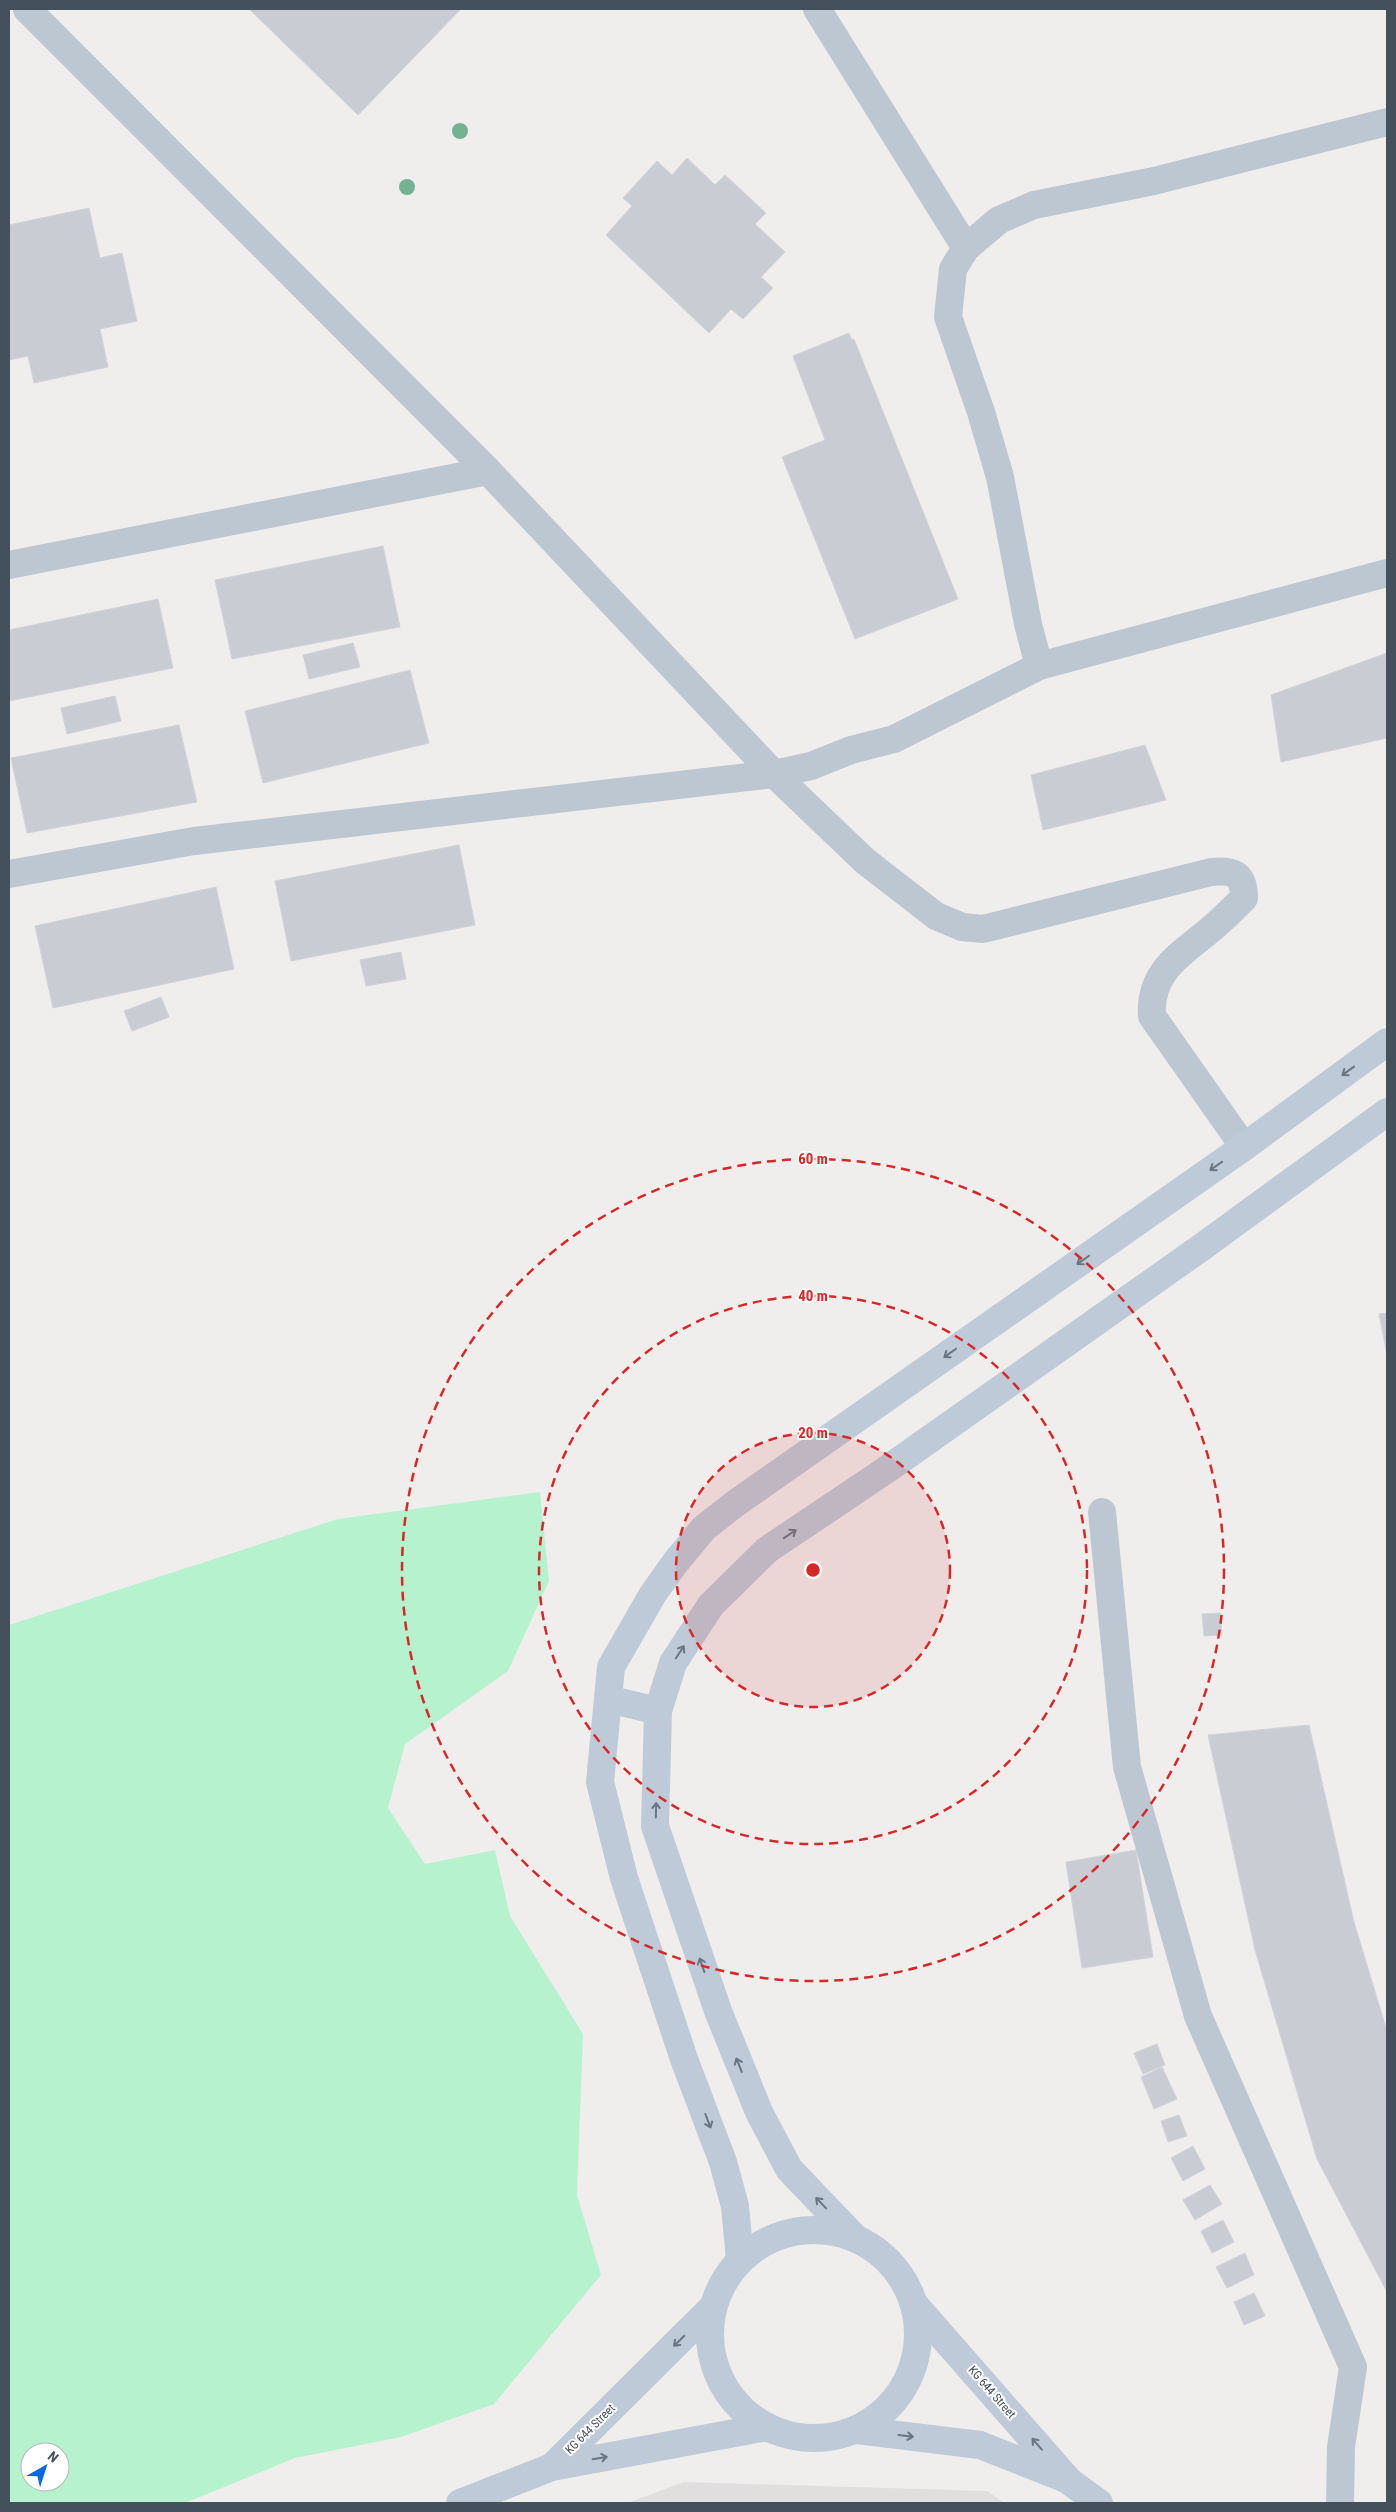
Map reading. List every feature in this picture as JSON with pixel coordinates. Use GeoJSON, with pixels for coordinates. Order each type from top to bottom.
{"type":"FeatureCollection","features":[{"type":"Feature","properties":{"kind":"main road"},"geometry":{"type":"LineString","coordinates":[[740,2260],[735,2206],[724,2162],[684,2059],[624,1878],[600,1782],[612,1666],[653,1594],[704,1528],[736,1502],[1244,1147],[1387,1042]]}},
{"type":"Feature","properties":{"kind":"main road"},"geometry":{"type":"LineString","coordinates":[[855,2238],[789,2169],[759,2112],[718,2011],[655,1826],[658,1711],[673,1663],[711,1605],[767,1550],[886,1470],[1146,1287],[1387,1112]]}},
{"type":"Feature","properties":{"kind":"main road"},"geometry":{"type":"LineString","coordinates":[[608,1699],[658,1711]]}},
{"type":"Feature","properties":{"kind":"main road"},"geometry":{"type":"LineString","coordinates":[[825,2230],[855,2238],[874,2249],[892,2264],[905,2283],[914,2304],[919,2334],[915,2364],[903,2391],[883,2414],[857,2430],[835,2437],[789,2436],[767,2427],[744,2410],[726,2389],[714,2363],[710,2335],[713,2306],[719,2289],[740,2260],[764,2242],[794,2231],[825,2230]]}},
{"type":"Feature","properties":{"kind":"main road","name":"KG 644 Street"},"geometry":{"type":"LineString","coordinates":[[914,2304],[1069,2481],[1098,2503]]}},
{"type":"Feature","properties":{"kind":"main road","name":"KG 644 Street"},"geometry":{"type":"LineString","coordinates":[[552,2467],[713,2306]]}},
{"type":"Feature","properties":{"kind":"main road","name":"KG 644 Street"},"geometry":{"type":"LineString","coordinates":[[460,2503],[552,2467],[767,2427]]}},
{"type":"Feature","properties":{"kind":"main road","name":"KG 644 Street"},"geometry":{"type":"LineString","coordinates":[[857,2430],[980,2445],[1069,2481]]}},
{"type":"Feature","properties":{"kind":"lane"},"geometry":{"type":"LineString","coordinates":[[27,9],[488,471],[774,774],[865,861],[936,916],[962,927],[983,929],[1211,872],[1226,870],[1238,876],[1244,886],[1244,898],[1212,929],[1173,959],[1154,988],[1151,1002],[1152,1016],[1244,1147]]}},
{"type":"Feature","properties":{"kind":"lane"},"geometry":{"type":"LineString","coordinates":[[817,9],[966,248]]}},
{"type":"Feature","properties":{"kind":"lane"},"geometry":{"type":"LineString","coordinates":[[1039,666],[1028,624],[1000,478],[981,412],[948,317],[953,269],[966,248],[999,220],[1034,205],[1154,181],[1387,122]]}},
{"type":"Feature","properties":{"kind":"lane"},"geometry":{"type":"LineString","coordinates":[[9,565],[488,471]]}},
{"type":"Feature","properties":{"kind":"lane"},"geometry":{"type":"LineString","coordinates":[[9,874],[194,841],[774,774],[811,766],[851,750],[894,739],[1039,666],[1387,573]]}},
{"type":"Feature","properties":{"kind":"lane"},"geometry":{"type":"LineString","coordinates":[[1102,1512],[1127,1767],[1198,2016],[1353,2367],[1341,2447],[1340,2503]]}},
{"type":"Feature","properties":{"kind":"shaded area"},"geometry":{"type":"Polygon","coordinates":[[[684,2482],[987,2491],[1004,2503],[627,2503],[684,2482]]]}},
{"type":"Feature","properties":{"kind":"green space"},"geometry":{"type":"Polygon","coordinates":[[[540,1492],[549,1581],[508,1671],[405,1744],[388,1808],[425,1864],[495,1850],[510,1916],[583,2034],[577,2195],[601,2275],[494,2404],[401,2437],[295,2458],[185,2503],[9,2503],[9,1625],[338,1519],[540,1492]]]}},
{"type":"Feature","properties":{"kind":"building"},"geometry":{"type":"Polygon","coordinates":[[[249,9],[461,9],[358,115],[249,9]]]}},
{"type":"Feature","properties":{"kind":"building"},"geometry":{"type":"Polygon","coordinates":[[[687,158],[715,185],[725,175],[766,213],[755,224],[785,252],[761,277],[773,288],[743,319],[731,309],[709,333],[606,235],[632,206],[623,198],[657,161],[672,175],[687,158]]]}},
{"type":"Feature","properties":{"kind":"building"},"geometry":{"type":"Polygon","coordinates":[[[89,208],[100,258],[122,253],[137,321],[100,329],[108,367],[34,383],[28,356],[9,360],[9,225],[89,208]]]}},
{"type":"Feature","properties":{"kind":"building"},"geometry":{"type":"Polygon","coordinates":[[[849,333],[852,340],[854,339],[958,599],[855,639],[782,457],[825,440],[793,356],[849,333]]]}},
{"type":"Feature","properties":{"kind":"building"},"geometry":{"type":"Polygon","coordinates":[[[383,546],[400,627],[232,659],[215,580],[383,546]]]}},
{"type":"Feature","properties":{"kind":"building"},"geometry":{"type":"Polygon","coordinates":[[[158,599],[173,668],[9,701],[9,630],[158,599]]]}},
{"type":"Feature","properties":{"kind":"building"},"geometry":{"type":"Polygon","coordinates":[[[353,643],[360,667],[309,679],[303,655],[353,643]]]}},
{"type":"Feature","properties":{"kind":"building"},"geometry":{"type":"Polygon","coordinates":[[[1387,653],[1387,738],[1281,762],[1271,695],[1387,653]]]}},
{"type":"Feature","properties":{"kind":"building"},"geometry":{"type":"Polygon","coordinates":[[[410,670],[429,743],[263,783],[245,711],[410,670]]]}},
{"type":"Feature","properties":{"kind":"building"},"geometry":{"type":"Polygon","coordinates":[[[115,696],[121,721],[67,734],[61,708],[115,696]]]}},
{"type":"Feature","properties":{"kind":"building"},"geometry":{"type":"Polygon","coordinates":[[[179,725],[197,802],[27,833],[11,758],[179,725]]]}},
{"type":"Feature","properties":{"kind":"building"},"geometry":{"type":"Polygon","coordinates":[[[1145,745],[1166,800],[1043,830],[1031,775],[1145,745]]]}},
{"type":"Feature","properties":{"kind":"building"},"geometry":{"type":"Polygon","coordinates":[[[459,845],[475,925],[291,961],[275,881],[459,845]]]}},
{"type":"Feature","properties":{"kind":"building"},"geometry":{"type":"Polygon","coordinates":[[[216,887],[234,969],[53,1008],[35,926],[216,887]]]}},
{"type":"Feature","properties":{"kind":"building"},"geometry":{"type":"Polygon","coordinates":[[[401,952],[406,979],[366,986],[360,960],[401,952]]]}},
{"type":"Feature","properties":{"kind":"building"},"geometry":{"type":"Polygon","coordinates":[[[161,997],[169,1017],[132,1031],[124,1011],[161,997]]]}},
{"type":"Feature","properties":{"kind":"building"},"geometry":{"type":"Polygon","coordinates":[[[1387,1313],[1387,1355],[1379,1314],[1387,1313]]]}},
{"type":"Feature","properties":{"kind":"building"},"geometry":{"type":"Polygon","coordinates":[[[1220,1613],[1222,1635],[1204,1636],[1202,1614],[1220,1613]]]}},
{"type":"Feature","properties":{"kind":"building"},"geometry":{"type":"Polygon","coordinates":[[[1309,1725],[1354,1922],[1387,2031],[1387,2292],[1317,2159],[1255,1950],[1208,1735],[1309,1725]]]}},
{"type":"Feature","properties":{"kind":"building"},"geometry":{"type":"Polygon","coordinates":[[[1136,1850],[1153,1957],[1082,1968],[1066,1862],[1136,1850]]]}},
{"type":"Feature","properties":{"kind":"building"},"geometry":{"type":"Polygon","coordinates":[[[1157,2044],[1165,2065],[1143,2074],[1134,2053],[1157,2044]]]}},
{"type":"Feature","properties":{"kind":"building"},"geometry":{"type":"Polygon","coordinates":[[[1162,2067],[1177,2099],[1154,2109],[1141,2077],[1162,2067]]]}},
{"type":"Feature","properties":{"kind":"building"},"geometry":{"type":"Polygon","coordinates":[[[1179,2115],[1187,2136],[1168,2142],[1161,2121],[1179,2115]]]}},
{"type":"Feature","properties":{"kind":"building"},"geometry":{"type":"Polygon","coordinates":[[[1193,2146],[1205,2169],[1183,2181],[1171,2158],[1193,2146]]]}},
{"type":"Feature","properties":{"kind":"building"},"geometry":{"type":"Polygon","coordinates":[[[1210,2185],[1222,2204],[1195,2220],[1183,2200],[1210,2185]]]}},
{"type":"Feature","properties":{"kind":"building"},"geometry":{"type":"Polygon","coordinates":[[[1223,2220],[1234,2242],[1212,2253],[1201,2231],[1223,2220]]]}},
{"type":"Feature","properties":{"kind":"building"},"geometry":{"type":"Polygon","coordinates":[[[1245,2253],[1254,2275],[1227,2288],[1216,2267],[1245,2253]]]}},
{"type":"Feature","properties":{"kind":"building"},"geometry":{"type":"Polygon","coordinates":[[[1254,2293],[1265,2316],[1244,2325],[1234,2302],[1254,2293]]]}}]}
